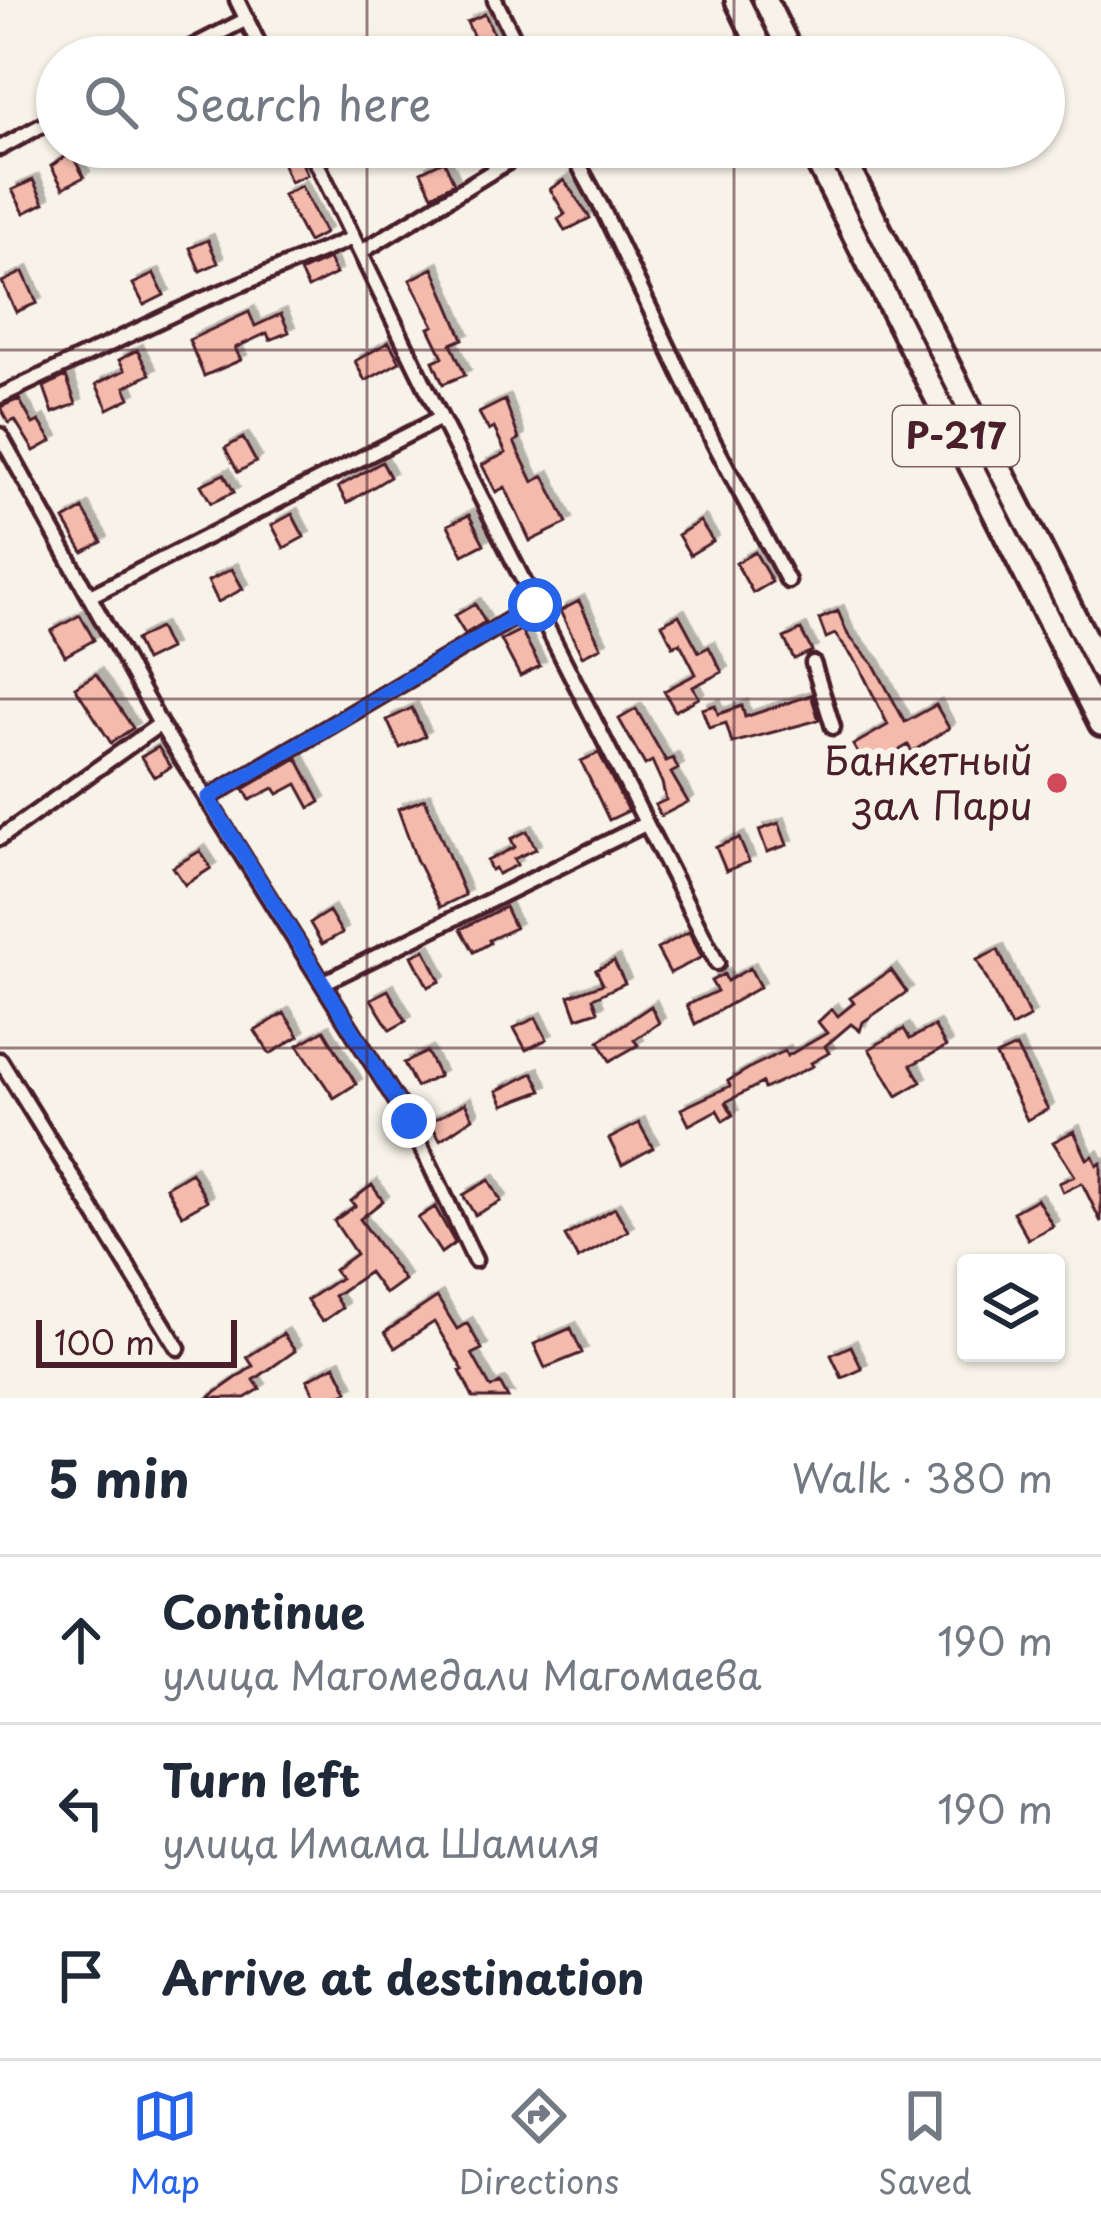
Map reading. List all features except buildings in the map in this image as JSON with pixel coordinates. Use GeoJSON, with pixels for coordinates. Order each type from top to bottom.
{"type":"FeatureCollection","features":[{"type":"Feature","properties":{"kind":"highway"},"geometry":{"type":"LineString","coordinates":[[737,0],[755,36]]}},
{"type":"Feature","properties":{"kind":"highway"},"geometry":{"type":"LineString","coordinates":[[765,0],[783,36]]}},
{"type":"Feature","properties":{"kind":"highway","name":"Р-217"},"geometry":{"type":"LineString","coordinates":[[821,168],[1101,724]]}},
{"type":"Feature","properties":{"kind":"highway","name":"Р-217"},"geometry":{"type":"LineString","coordinates":[[849,168],[1101,669]]}},
{"type":"Feature","properties":{"kind":"street"},"geometry":{"type":"LineString","coordinates":[[237,0],[255,36]]}},
{"type":"Feature","properties":{"kind":"street"},"geometry":{"type":"LineString","coordinates":[[495,0],[513,36]]}},
{"type":"Feature","properties":{"kind":"street"},"geometry":{"type":"LineString","coordinates":[[214,36],[247,19]]}},
{"type":"Feature","properties":{"kind":"street"},"geometry":{"type":"LineString","coordinates":[[0,148],[36,129]]}},
{"type":"Feature","properties":{"kind":"street"},"geometry":{"type":"LineString","coordinates":[[319,168],[717,963]]}},
{"type":"Feature","properties":{"kind":"street"},"geometry":{"type":"LineString","coordinates":[[362,253],[498,168]]}},
{"type":"Feature","properties":{"kind":"street"},"geometry":{"type":"LineString","coordinates":[[579,168],[713,441],[788,581]]}},
{"type":"Feature","properties":{"kind":"street"},"geometry":{"type":"LineString","coordinates":[[0,395],[200,301],[353,238]]}},
{"type":"Feature","properties":{"kind":"street"},"geometry":{"type":"LineString","coordinates":[[92,595],[441,418]]}},
{"type":"Feature","properties":{"kind":"street"},"geometry":{"type":"LineString","coordinates":[[0,435],[160,724],[409,1121],[475,1260]]}},
{"type":"Feature","properties":{"kind":"street"},"geometry":{"type":"LineString","coordinates":[[208,798],[535,605]]}},
{"type":"Feature","properties":{"kind":"street"},"geometry":{"type":"LineString","coordinates":[[813,663],[833,727]]}},
{"type":"Feature","properties":{"kind":"street"},"geometry":{"type":"LineString","coordinates":[[0,838],[160,724]]}},
{"type":"Feature","properties":{"kind":"street"},"geometry":{"type":"LineString","coordinates":[[323,983],[645,824]]}},
{"type":"Feature","properties":{"kind":"street"},"geometry":{"type":"LineString","coordinates":[[0,1060],[178,1348]]}},
{"type":"Feature","properties":{"kind":"place","name":"Банкетный зал Пари"},"geometry":{"type":"Point","coordinates":[1057,783]}},
{"type":"Feature","properties":{"kind":"route"},"geometry":{"type":"LineString","coordinates":[[409,1121],[208,798],[535,605]]}}]}
